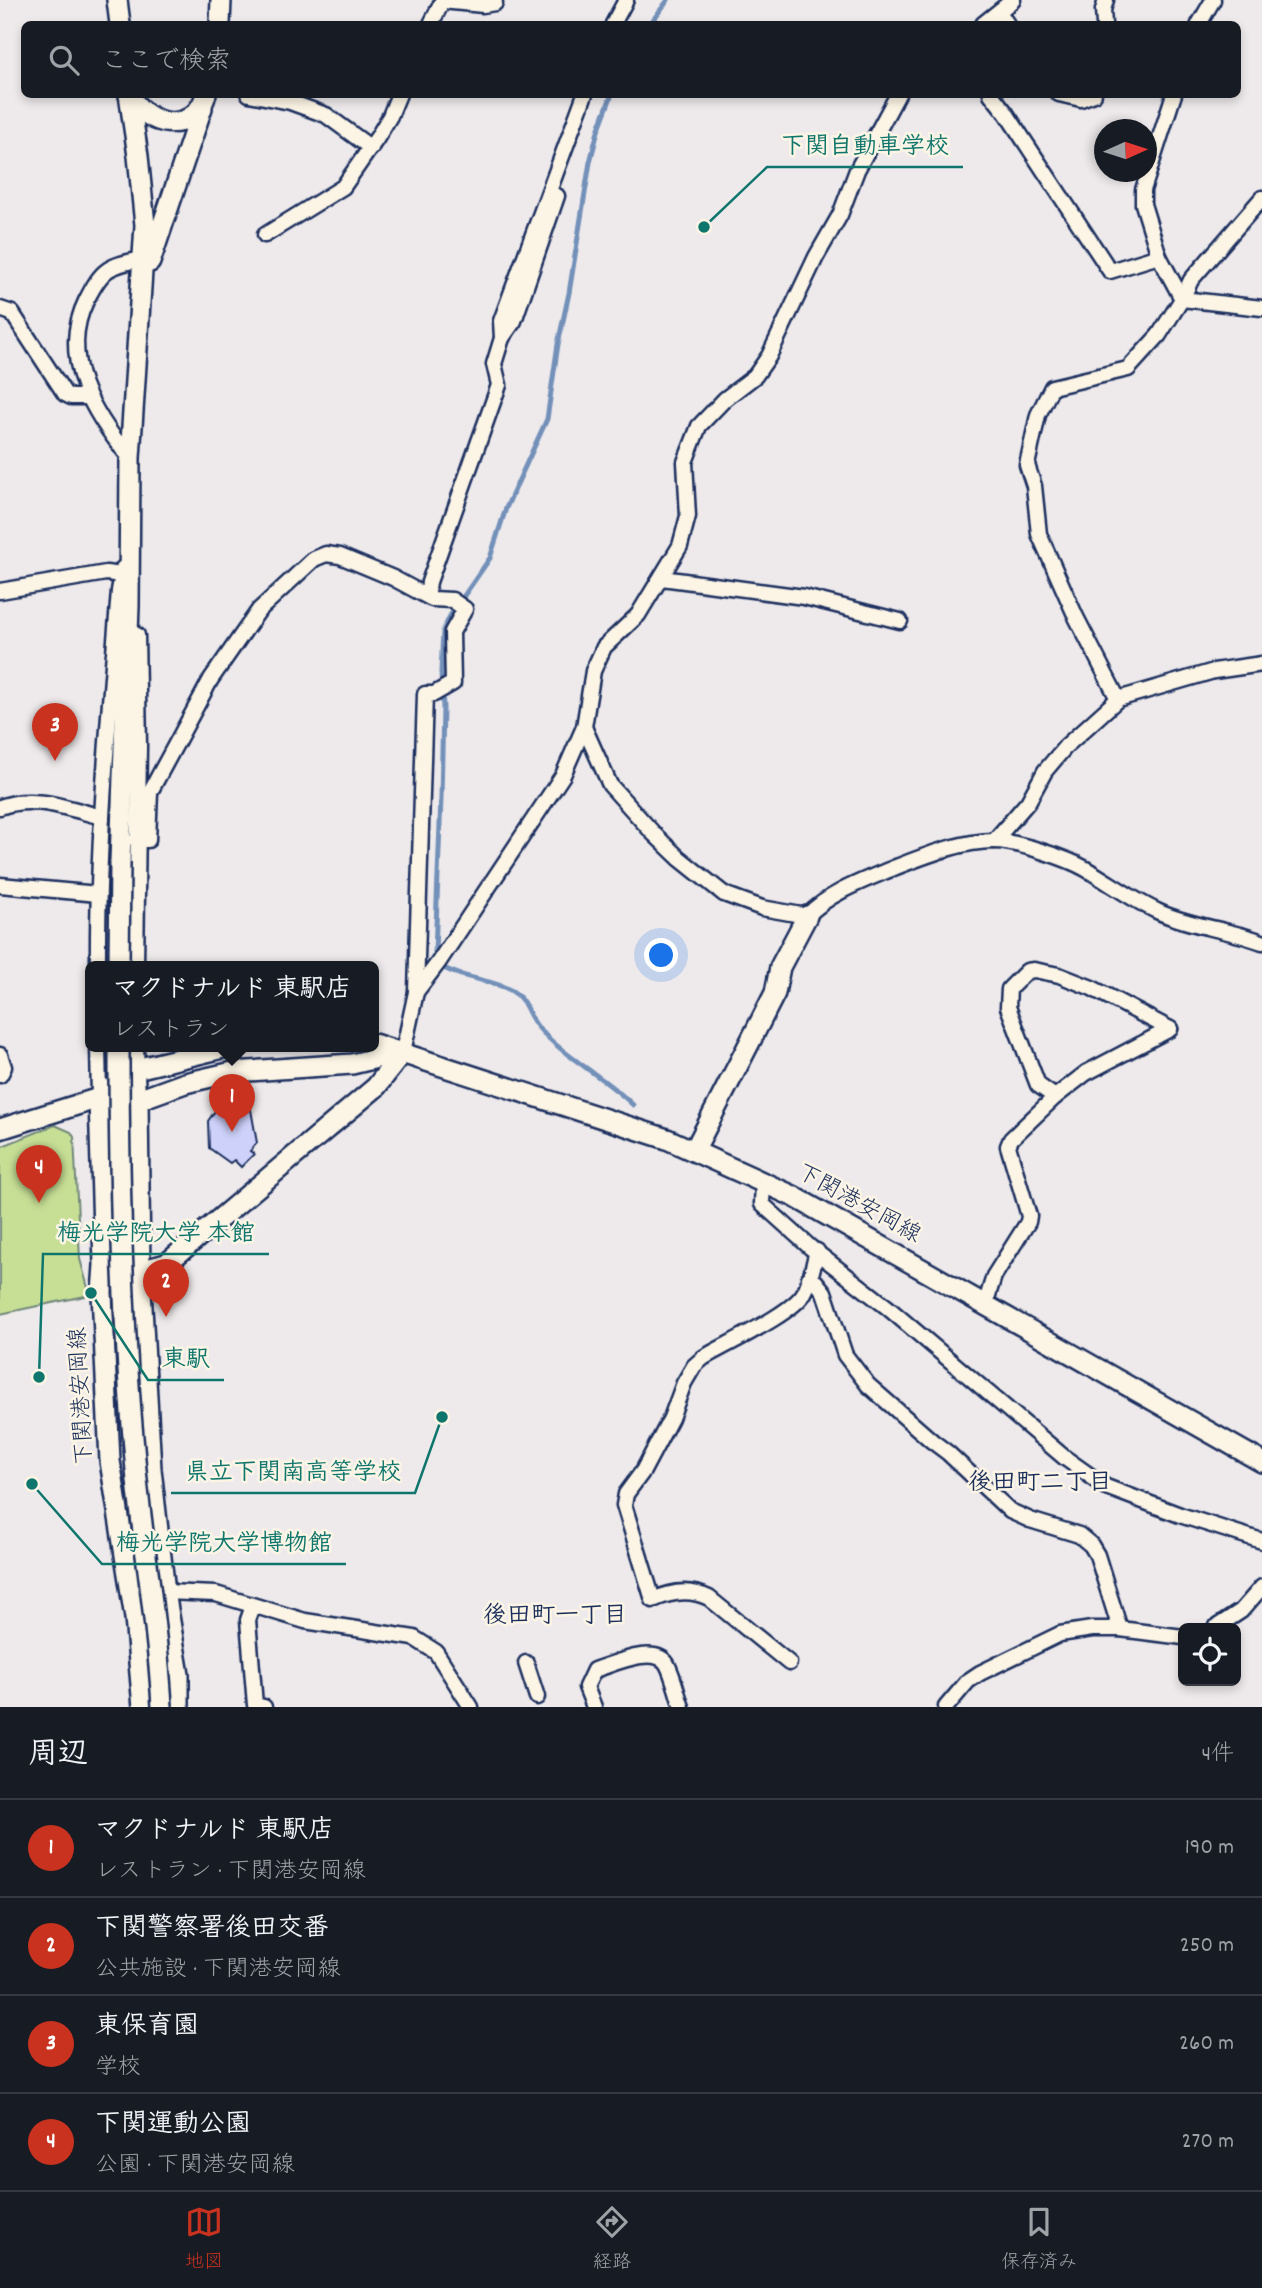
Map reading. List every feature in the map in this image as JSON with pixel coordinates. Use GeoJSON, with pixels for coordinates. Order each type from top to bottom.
{"type":"FeatureCollection","features":[{"type":"Feature","properties":{"kind":"street"},"geometry":{"type":"LineString","coordinates":[[117,0],[120,21]]}},
{"type":"Feature","properties":{"kind":"street"},"geometry":{"type":"LineString","coordinates":[[220,21],[221,0]]}},
{"type":"Feature","properties":{"kind":"street"},"geometry":{"type":"LineString","coordinates":[[615,21],[626,0]]}},
{"type":"Feature","properties":{"kind":"street"},"geometry":{"type":"LineString","coordinates":[[987,21],[1013,0]]}},
{"type":"Feature","properties":{"kind":"street"},"geometry":{"type":"LineString","coordinates":[[1104,21],[1106,0]]}},
{"type":"Feature","properties":{"kind":"street"},"geometry":{"type":"LineString","coordinates":[[1201,21],[1213,0]]}},
{"type":"Feature","properties":{"kind":"street"},"geometry":{"type":"LineString","coordinates":[[432,21],[443,1],[483,5],[495,3]]}},
{"type":"Feature","properties":{"kind":"street"},"geometry":{"type":"LineString","coordinates":[[999,12],[1005,21]]}},
{"type":"Feature","properties":{"kind":"street"},"geometry":{"type":"LineString","coordinates":[[119,961],[130,458],[145,225],[129,98]]}},
{"type":"Feature","properties":{"kind":"street"},"geometry":{"type":"LineString","coordinates":[[131,98],[142,111],[163,122],[175,123],[187,119],[204,101]]}},
{"type":"Feature","properties":{"kind":"street"},"geometry":{"type":"LineString","coordinates":[[269,98],[290,102],[326,115],[371,148]]}},
{"type":"Feature","properties":{"kind":"street"},"geometry":{"type":"LineString","coordinates":[[265,234],[343,187],[371,148],[397,98]]}},
{"type":"Feature","properties":{"kind":"street"},"geometry":{"type":"LineString","coordinates":[[426,596],[499,385],[494,364],[502,338],[502,321],[584,98]]}},
{"type":"Feature","properties":{"kind":"street"},"geometry":{"type":"LineString","coordinates":[[416,992],[563,775],[584,727],[593,671],[604,647],[638,615],[680,546],[688,516],[685,463],[699,426],[725,399],[755,376],[769,356],[839,215],[857,170],[896,98]]}},
{"type":"Feature","properties":{"kind":"street"},"geometry":{"type":"LineString","coordinates":[[994,98],[1110,271],[1159,256]]}},
{"type":"Feature","properties":{"kind":"street"},"geometry":{"type":"LineString","coordinates":[[1173,98],[1143,190],[1145,214],[1159,256],[1182,299]]}},
{"type":"Feature","properties":{"kind":"street"},"geometry":{"type":"LineString","coordinates":[[141,289],[204,101]]}},
{"type":"Feature","properties":{"kind":"street"},"geometry":{"type":"LineString","coordinates":[[1118,699],[1076,617],[1039,534],[1034,486],[1027,465],[1038,415],[1052,387],[1128,369],[1159,335],[1191,280],[1262,198]]}},
{"type":"Feature","properties":{"kind":"street"},"geometry":{"type":"LineString","coordinates":[[130,458],[88,397],[75,356],[80,313],[102,274],[114,265],[142,259]]}},
{"type":"Feature","properties":{"kind":"street"},"geometry":{"type":"LineString","coordinates":[[1182,299],[1262,308]]}},
{"type":"Feature","properties":{"kind":"street"},"geometry":{"type":"LineString","coordinates":[[0,309],[12,313],[65,394],[71,397],[88,397]]}},
{"type":"Feature","properties":{"kind":"street"},"geometry":{"type":"LineString","coordinates":[[98,961],[102,817],[118,592],[130,515]]}},
{"type":"Feature","properties":{"kind":"street"},"geometry":{"type":"LineString","coordinates":[[130,515],[136,576],[139,746],[136,961]]}},
{"type":"Feature","properties":{"kind":"street"},"geometry":{"type":"LineString","coordinates":[[136,840],[148,840],[150,792],[211,679],[259,610],[314,559],[326,554],[340,555],[432,599],[457,604],[465,609],[452,632],[452,684],[434,694],[425,694],[416,992],[403,1052],[376,1087],[166,1264],[140,1271]]}},
{"type":"Feature","properties":{"kind":"street"},"geometry":{"type":"LineString","coordinates":[[0,591],[106,573],[122,575]]}},
{"type":"Feature","properties":{"kind":"street"},"geometry":{"type":"LineString","coordinates":[[662,578],[804,597],[900,621]]}},
{"type":"Feature","properties":{"kind":"street"},"geometry":{"type":"LineString","coordinates":[[995,841],[1028,802],[1045,771],[1066,746],[1118,699],[1214,671],[1262,664]]}},
{"type":"Feature","properties":{"kind":"street"},"geometry":{"type":"LineString","coordinates":[[584,727],[610,785],[679,858],[724,894],[762,908],[807,916]]}},
{"type":"Feature","properties":{"kind":"street"},"geometry":{"type":"LineString","coordinates":[[0,807],[17,802],[33,802],[102,817]]}},
{"type":"Feature","properties":{"kind":"street"},"geometry":{"type":"LineString","coordinates":[[694,1151],[775,993],[780,967],[807,916],[829,898],[925,856],[995,841],[1058,856],[1083,867],[1123,893],[1186,923],[1224,930],[1262,942]]}},
{"type":"Feature","properties":{"kind":"street"},"geometry":{"type":"LineString","coordinates":[[0,885],[98,894]]}},
{"type":"Feature","properties":{"kind":"street"},"geometry":{"type":"LineString","coordinates":[[985,1305],[993,1276],[1028,1222],[1029,1216],[1008,1146],[1011,1139],[1055,1097],[1086,1073],[1170,1029],[1092,988],[1051,973],[1027,971],[1009,989],[1008,1007],[1038,1085],[1055,1097]]}},
{"type":"Feature","properties":{"kind":"street","name":"下関港安岡線"},"geometry":{"type":"LineString","coordinates":[[379,1045],[667,1139],[762,1182],[831,1217],[1262,1462]]}},
{"type":"Feature","properties":{"kind":"street"},"geometry":{"type":"LineString","coordinates":[[99,1052],[99,1098]]}},
{"type":"Feature","properties":{"kind":"street"},"geometry":{"type":"LineString","coordinates":[[119,1052],[119,1137],[127,1355],[142,1536],[156,1621],[162,1707]]}},
{"type":"Feature","properties":{"kind":"street"},"geometry":{"type":"LineString","coordinates":[[136,1052],[140,1271],[151,1469],[166,1592],[180,1675],[179,1707]]}},
{"type":"Feature","properties":{"kind":"street"},"geometry":{"type":"LineString","coordinates":[[99,1098],[136,1069],[206,1052]]}},
{"type":"Feature","properties":{"kind":"street"},"geometry":{"type":"LineString","coordinates":[[0,1129],[99,1098],[138,1100],[185,1083],[233,1072],[352,1064],[403,1052]]}},
{"type":"Feature","properties":{"kind":"street"},"geometry":{"type":"LineString","coordinates":[[0,1055],[4,1067],[0,1075]]}},
{"type":"Feature","properties":{"kind":"street","name":"下関港安岡線"},"geometry":{"type":"LineString","coordinates":[[99,1098],[104,1265],[102,1293],[110,1461],[135,1618],[143,1707]]}},
{"type":"Feature","properties":{"kind":"street"},"geometry":{"type":"LineString","coordinates":[[762,1182],[762,1204],[1065,1458],[1106,1488],[1262,1541]]}},
{"type":"Feature","properties":{"kind":"street"},"geometry":{"type":"LineString","coordinates":[[789,1663],[699,1592],[683,1592],[653,1600],[625,1505],[626,1494],[643,1471],[694,1366],[703,1358],[782,1313],[804,1294],[817,1251]]}},
{"type":"Feature","properties":{"kind":"street"},"geometry":{"type":"LineString","coordinates":[[810,1278],[824,1292],[845,1355],[868,1385],[948,1453],[1010,1511],[1079,1535],[1091,1545],[1097,1555],[1121,1629]]}},
{"type":"Feature","properties":{"kind":"street"},"geometry":{"type":"LineString","coordinates":[[1222,1623],[1241,1611],[1262,1587]]}},
{"type":"Feature","properties":{"kind":"street"},"geometry":{"type":"LineString","coordinates":[[166,1592],[216,1594],[305,1621],[405,1636],[423,1642],[436,1652],[471,1707]]}},
{"type":"Feature","properties":{"kind":"street"},"geometry":{"type":"LineString","coordinates":[[253,1606],[248,1619],[255,1705],[264,1707]]}},
{"type":"Feature","properties":{"kind":"street"},"geometry":{"type":"LineString","coordinates":[[946,1707],[968,1681],[981,1672],[1046,1639],[1070,1632],[1121,1629],[1178,1636]]}},
{"type":"Feature","properties":{"kind":"street"},"geometry":{"type":"LineString","coordinates":[[594,1707],[586,1687],[594,1670],[654,1654],[666,1662],[682,1707]]}},
{"type":"Feature","properties":{"kind":"street"},"geometry":{"type":"LineString","coordinates":[[526,1663],[537,1697]]}},
{"type":"Feature","properties":{"kind":"green space"},"geometry":{"type":"Polygon","coordinates":[[[55,1125],[71,1132],[74,1137],[80,1259],[90,1295],[0,1314],[0,1147],[55,1125]]]}},
{"type":"Feature","properties":{"kind":"building"},"geometry":{"type":"Polygon","coordinates":[[[245,1097],[250,1104],[257,1143],[250,1151],[254,1154],[241,1167],[234,1160],[230,1163],[209,1148],[208,1121],[217,1108],[230,1115],[228,1099],[245,1097]]]}},
{"type":"Feature","properties":{"kind":"waterway"},"geometry":{"type":"LineString","coordinates":[[652,21],[668,0]]}},
{"type":"Feature","properties":{"kind":"waterway"},"geometry":{"type":"LineString","coordinates":[[435,952],[441,798],[443,631],[450,616],[490,558],[506,508],[547,419],[590,162],[610,98]]}},
{"type":"Feature","properties":{"kind":"waterway"},"geometry":{"type":"LineString","coordinates":[[446,969],[496,984],[517,994],[547,1037],[633,1105]]}},
{"type":"Feature","properties":{"kind":"place","name":"下関自動車学校"},"geometry":{"type":"Point","coordinates":[704,227]}},
{"type":"Feature","properties":{"kind":"place","name":"東保育園"},"geometry":{"type":"Point","coordinates":[55,761]}},
{"type":"Feature","properties":{"kind":"place","name":"マクドナルド 東駅店"},"geometry":{"type":"Point","coordinates":[232,1132]}},
{"type":"Feature","properties":{"kind":"place","name":"下関運動公園"},"geometry":{"type":"Point","coordinates":[39,1203]}},
{"type":"Feature","properties":{"kind":"place","name":"東駅"},"geometry":{"type":"Point","coordinates":[91,1293]}},
{"type":"Feature","properties":{"kind":"place","name":"下関警察署後田交番"},"geometry":{"type":"Point","coordinates":[166,1317]}},
{"type":"Feature","properties":{"kind":"place","name":"梅光学院大学 本館"},"geometry":{"type":"Point","coordinates":[39,1377]}},
{"type":"Feature","properties":{"kind":"place","name":"県立下関南高等学校"},"geometry":{"type":"Point","coordinates":[442,1417]}},
{"type":"Feature","properties":{"kind":"place","name":"梅光学院大学博物館"},"geometry":{"type":"Point","coordinates":[32,1484]}},
{"type":"Feature","properties":{"kind":"district","name":"後田町二丁目"},"geometry":{"type":"Point","coordinates":[1040,1484]}},
{"type":"Feature","properties":{"kind":"district","name":"後田町一丁目"},"geometry":{"type":"Point","coordinates":[555,1617]}}]}
